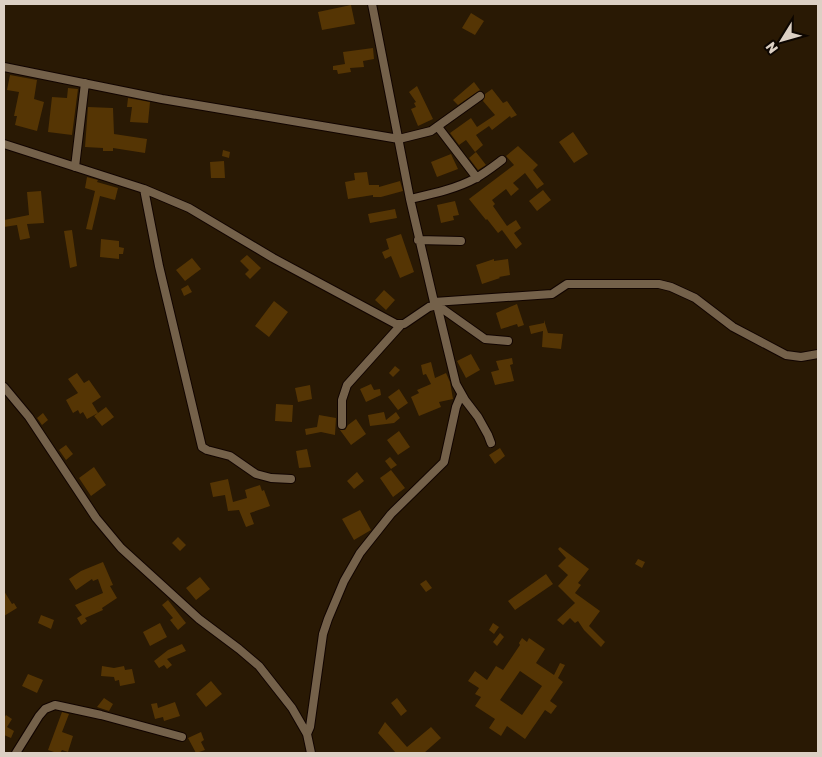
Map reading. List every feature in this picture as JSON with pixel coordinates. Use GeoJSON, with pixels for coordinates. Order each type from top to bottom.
{"type":"FeatureCollection","features":[{"type":"Feature","properties":{"kind":"street"},"geometry":{"type":"LineString","coordinates":[[372,4],[418,240],[456,384],[478,417],[491,443]]}},
{"type":"Feature","properties":{"kind":"street"},"geometry":{"type":"LineString","coordinates":[[4,68],[228,111],[399,139],[427,133],[480,96]]}},
{"type":"Feature","properties":{"kind":"street"},"geometry":{"type":"LineString","coordinates":[[75,167],[86,83]]}},
{"type":"Feature","properties":{"kind":"street"},"geometry":{"type":"LineString","coordinates":[[438,127],[477,178]]}},
{"type":"Feature","properties":{"kind":"street"},"geometry":{"type":"LineString","coordinates":[[4,144],[144,189],[189,208],[273,258],[400,326]]}},
{"type":"Feature","properties":{"kind":"street"},"geometry":{"type":"LineString","coordinates":[[410,199],[444,191],[477,178],[502,160]]}},
{"type":"Feature","properties":{"kind":"street"},"geometry":{"type":"LineString","coordinates":[[144,189],[159,266],[202,447],[206,450],[230,456],[256,474],[271,478],[291,479]]}},
{"type":"Feature","properties":{"kind":"street"},"geometry":{"type":"LineString","coordinates":[[418,240],[461,241]]}},
{"type":"Feature","properties":{"kind":"street"},"geometry":{"type":"LineString","coordinates":[[342,425],[342,400],[347,385],[400,326],[436,303],[552,294],[567,284],[659,284],[672,287],[695,298],[733,327],[786,355],[801,357],[818,354]]}},
{"type":"Feature","properties":{"kind":"street"},"geometry":{"type":"LineString","coordinates":[[436,303],[485,339],[508,341]]}},
{"type":"Feature","properties":{"kind":"street"},"geometry":{"type":"LineString","coordinates":[[4,387],[29,416],[96,518],[120,548],[199,619],[239,648],[259,666],[292,708],[307,734],[311,753]]}},
{"type":"Feature","properties":{"kind":"street"},"geometry":{"type":"LineString","coordinates":[[307,734],[310,727],[325,627],[344,581],[360,553],[391,514],[444,462],[456,407],[461,394]]}},
{"type":"Feature","properties":{"kind":"street"},"geometry":{"type":"LineString","coordinates":[[16,753],[39,716],[45,709],[55,705],[101,715],[182,737]]}},
{"type":"Feature","properties":{"kind":"building"},"geometry":{"type":"Polygon","coordinates":[[[351,5],[355,24],[322,30],[318,12],[351,5]]]}},
{"type":"Feature","properties":{"kind":"building"},"geometry":{"type":"Polygon","coordinates":[[[471,13],[484,21],[475,35],[462,28],[471,13]]]}},
{"type":"Feature","properties":{"kind":"building"},"geometry":{"type":"Polygon","coordinates":[[[373,48],[374,59],[363,61],[364,67],[350,68],[351,72],[338,74],[337,70],[333,70],[333,66],[345,64],[343,52],[373,48]]]}},
{"type":"Feature","properties":{"kind":"building"},"geometry":{"type":"Polygon","coordinates":[[[10,75],[37,80],[34,99],[44,102],[37,131],[15,125],[17,116],[14,116],[19,92],[7,90],[10,75]]]}},
{"type":"Feature","properties":{"kind":"building"},"geometry":{"type":"Polygon","coordinates":[[[474,82],[480,90],[458,105],[453,100],[474,82]]]}},
{"type":"Feature","properties":{"kind":"building"},"geometry":{"type":"Polygon","coordinates":[[[417,86],[433,119],[418,126],[411,109],[416,107],[414,103],[416,102],[409,92],[417,86]]]}},
{"type":"Feature","properties":{"kind":"building"},"geometry":{"type":"Polygon","coordinates":[[[68,88],[78,89],[72,135],[48,132],[52,97],[67,98],[68,88]]]}},
{"type":"Feature","properties":{"kind":"building"},"geometry":{"type":"Polygon","coordinates":[[[492,89],[503,103],[507,101],[517,115],[511,118],[510,116],[492,130],[489,126],[476,135],[483,145],[475,152],[466,140],[459,145],[450,133],[471,118],[477,127],[495,115],[483,101],[485,94],[492,89]]]}},
{"type":"Feature","properties":{"kind":"building"},"geometry":{"type":"Polygon","coordinates":[[[128,98],[150,102],[148,123],[130,122],[132,107],[127,107],[128,98]]]}},
{"type":"Feature","properties":{"kind":"building"},"geometry":{"type":"Polygon","coordinates":[[[88,107],[113,108],[114,134],[147,139],[145,153],[113,148],[113,151],[103,151],[103,148],[85,147],[88,107]]]}},
{"type":"Feature","properties":{"kind":"building"},"geometry":{"type":"Polygon","coordinates":[[[573,132],[588,154],[574,163],[559,142],[573,132]]]}},
{"type":"Feature","properties":{"kind":"building"},"geometry":{"type":"Polygon","coordinates":[[[518,146],[538,165],[533,170],[544,184],[537,189],[525,173],[513,183],[519,189],[511,196],[506,189],[492,200],[495,204],[493,206],[507,226],[516,220],[521,228],[514,233],[522,244],[516,249],[502,230],[498,233],[469,199],[514,165],[506,156],[518,146]]]}},
{"type":"Feature","properties":{"kind":"building"},"geometry":{"type":"Polygon","coordinates":[[[223,150],[230,152],[229,158],[222,156],[223,150]]]}},
{"type":"Feature","properties":{"kind":"building"},"geometry":{"type":"Polygon","coordinates":[[[476,152],[486,165],[478,170],[469,158],[476,152]]]}},
{"type":"Feature","properties":{"kind":"building"},"geometry":{"type":"Polygon","coordinates":[[[451,154],[458,169],[437,177],[431,162],[451,154]]]}},
{"type":"Feature","properties":{"kind":"building"},"geometry":{"type":"Polygon","coordinates":[[[224,161],[225,178],[211,178],[210,162],[224,161]]]}},
{"type":"Feature","properties":{"kind":"building"},"geometry":{"type":"Polygon","coordinates":[[[367,172],[369,185],[379,185],[379,187],[400,181],[403,191],[381,197],[373,197],[373,195],[348,199],[345,182],[355,180],[354,173],[367,172]]]}},
{"type":"Feature","properties":{"kind":"building"},"geometry":{"type":"Polygon","coordinates":[[[87,177],[118,188],[115,200],[100,196],[92,230],[86,229],[95,191],[85,188],[87,177]]]}},
{"type":"Feature","properties":{"kind":"building"},"geometry":{"type":"Polygon","coordinates":[[[543,190],[551,200],[537,211],[529,201],[543,190]]]}},
{"type":"Feature","properties":{"kind":"building"},"geometry":{"type":"Polygon","coordinates":[[[41,191],[44,223],[27,224],[30,238],[20,240],[17,225],[4,227],[4,220],[29,215],[27,192],[41,191]]]}},
{"type":"Feature","properties":{"kind":"building"},"geometry":{"type":"Polygon","coordinates":[[[455,201],[459,215],[453,216],[454,220],[441,223],[437,205],[455,201]]]}},
{"type":"Feature","properties":{"kind":"building"},"geometry":{"type":"Polygon","coordinates":[[[395,209],[397,218],[370,223],[368,214],[395,209]]]}},
{"type":"Feature","properties":{"kind":"building"},"geometry":{"type":"Polygon","coordinates":[[[72,230],[77,266],[70,268],[64,231],[72,230]]]}},
{"type":"Feature","properties":{"kind":"building"},"geometry":{"type":"Polygon","coordinates":[[[401,234],[414,272],[400,278],[391,256],[385,259],[382,252],[389,249],[386,239],[401,234]]]}},
{"type":"Feature","properties":{"kind":"building"},"geometry":{"type":"Polygon","coordinates":[[[101,239],[119,241],[119,247],[124,248],[123,254],[119,254],[119,259],[100,257],[101,239]]]}},
{"type":"Feature","properties":{"kind":"building"},"geometry":{"type":"Polygon","coordinates":[[[247,255],[261,268],[250,279],[245,274],[249,270],[240,261],[247,255]]]}},
{"type":"Feature","properties":{"kind":"building"},"geometry":{"type":"Polygon","coordinates":[[[192,258],[201,269],[185,281],[176,270],[192,258]]]}},
{"type":"Feature","properties":{"kind":"building"},"geometry":{"type":"Polygon","coordinates":[[[494,259],[494,261],[508,259],[510,275],[482,284],[476,265],[494,259]]]}},
{"type":"Feature","properties":{"kind":"building"},"geometry":{"type":"Polygon","coordinates":[[[188,285],[192,292],[184,296],[181,289],[188,285]]]}},
{"type":"Feature","properties":{"kind":"building"},"geometry":{"type":"Polygon","coordinates":[[[384,290],[395,300],[386,310],[375,300],[384,290]]]}},
{"type":"Feature","properties":{"kind":"building"},"geometry":{"type":"Polygon","coordinates":[[[274,301],[288,312],[269,337],[255,326],[274,301]]]}},
{"type":"Feature","properties":{"kind":"building"},"geometry":{"type":"Polygon","coordinates":[[[517,304],[524,325],[518,327],[517,324],[501,329],[496,313],[517,304]]]}},
{"type":"Feature","properties":{"kind":"building"},"geometry":{"type":"Polygon","coordinates":[[[544,320],[548,333],[563,334],[561,349],[542,347],[543,331],[531,334],[529,326],[544,323],[544,320]]]}},
{"type":"Feature","properties":{"kind":"building"},"geometry":{"type":"Polygon","coordinates":[[[471,354],[480,370],[466,378],[457,361],[471,354]]]}},
{"type":"Feature","properties":{"kind":"building"},"geometry":{"type":"Polygon","coordinates":[[[512,358],[513,364],[510,365],[514,381],[495,385],[491,372],[499,370],[496,361],[512,358]]]}},
{"type":"Feature","properties":{"kind":"building"},"geometry":{"type":"Polygon","coordinates":[[[431,362],[435,378],[446,373],[450,382],[453,399],[439,402],[441,407],[419,416],[411,397],[419,393],[417,390],[431,384],[426,374],[423,375],[421,365],[431,362]]]}},
{"type":"Feature","properties":{"kind":"building"},"geometry":{"type":"Polygon","coordinates":[[[395,366],[400,370],[393,377],[389,373],[395,366]]]}},
{"type":"Feature","properties":{"kind":"building"},"geometry":{"type":"Polygon","coordinates":[[[77,373],[84,383],[89,380],[101,397],[92,403],[98,413],[87,419],[83,412],[80,414],[78,410],[73,413],[66,400],[78,393],[68,379],[77,373]]]}},
{"type":"Feature","properties":{"kind":"building"},"geometry":{"type":"Polygon","coordinates":[[[371,384],[374,390],[380,389],[381,395],[366,402],[360,389],[371,384]]]}},
{"type":"Feature","properties":{"kind":"building"},"geometry":{"type":"Polygon","coordinates":[[[310,385],[312,399],[298,402],[295,388],[310,385]]]}},
{"type":"Feature","properties":{"kind":"building"},"geometry":{"type":"Polygon","coordinates":[[[399,389],[408,403],[398,410],[388,397],[399,389]]]}},
{"type":"Feature","properties":{"kind":"building"},"geometry":{"type":"Polygon","coordinates":[[[276,404],[293,405],[292,422],[275,421],[276,404]]]}},
{"type":"Feature","properties":{"kind":"building"},"geometry":{"type":"Polygon","coordinates":[[[106,407],[114,417],[102,426],[94,416],[106,407]]]}},
{"type":"Feature","properties":{"kind":"building"},"geometry":{"type":"Polygon","coordinates":[[[384,412],[386,420],[396,412],[400,418],[394,423],[370,426],[368,415],[384,412]]]}},
{"type":"Feature","properties":{"kind":"building"},"geometry":{"type":"Polygon","coordinates":[[[43,413],[48,420],[42,425],[37,418],[43,413]]]}},
{"type":"Feature","properties":{"kind":"building"},"geometry":{"type":"Polygon","coordinates":[[[319,415],[336,418],[335,435],[321,432],[306,435],[305,429],[317,427],[319,415]]]}},
{"type":"Feature","properties":{"kind":"building"},"geometry":{"type":"Polygon","coordinates":[[[356,419],[366,434],[351,445],[340,430],[345,430],[356,419]]]}},
{"type":"Feature","properties":{"kind":"building"},"geometry":{"type":"Polygon","coordinates":[[[399,431],[410,447],[398,455],[387,440],[399,431]]]}},
{"type":"Feature","properties":{"kind":"building"},"geometry":{"type":"Polygon","coordinates":[[[66,445],[73,454],[66,460],[59,450],[66,445]]]}},
{"type":"Feature","properties":{"kind":"building"},"geometry":{"type":"Polygon","coordinates":[[[500,448],[505,456],[495,464],[489,455],[500,448]]]}},
{"type":"Feature","properties":{"kind":"building"},"geometry":{"type":"Polygon","coordinates":[[[307,449],[311,467],[299,468],[296,451],[307,449]]]}},
{"type":"Feature","properties":{"kind":"building"},"geometry":{"type":"Polygon","coordinates":[[[390,457],[397,465],[391,469],[385,461],[390,457]]]}},
{"type":"Feature","properties":{"kind":"building"},"geometry":{"type":"Polygon","coordinates":[[[94,467],[106,485],[91,496],[79,478],[94,467]]]}},
{"type":"Feature","properties":{"kind":"building"},"geometry":{"type":"Polygon","coordinates":[[[391,470],[405,488],[393,497],[380,478],[391,470]]]}},
{"type":"Feature","properties":{"kind":"building"},"geometry":{"type":"Polygon","coordinates":[[[357,472],[364,481],[354,489],[347,481],[357,472]]]}},
{"type":"Feature","properties":{"kind":"building"},"geometry":{"type":"Polygon","coordinates":[[[228,479],[233,502],[247,498],[245,490],[260,485],[262,491],[264,490],[270,506],[250,513],[254,524],[246,527],[239,510],[228,511],[225,495],[213,497],[210,483],[228,479]]]}},
{"type":"Feature","properties":{"kind":"building"},"geometry":{"type":"Polygon","coordinates":[[[360,510],[371,530],[354,540],[342,519],[360,510]]]}},
{"type":"Feature","properties":{"kind":"building"},"geometry":{"type":"Polygon","coordinates":[[[178,537],[186,545],[180,551],[172,543],[178,537]]]}},
{"type":"Feature","properties":{"kind":"building"},"geometry":{"type":"Polygon","coordinates":[[[560,547],[589,569],[578,583],[581,585],[575,593],[600,611],[589,626],[605,642],[601,647],[578,621],[575,623],[570,618],[563,625],[557,620],[575,603],[558,586],[568,575],[558,566],[566,558],[558,549],[560,547]]]}},
{"type":"Feature","properties":{"kind":"building"},"geometry":{"type":"Polygon","coordinates":[[[638,559],[645,562],[642,568],[635,564],[638,559]]]}},
{"type":"Feature","properties":{"kind":"building"},"geometry":{"type":"Polygon","coordinates":[[[103,562],[113,585],[110,586],[117,598],[102,608],[103,610],[85,618],[87,621],[81,625],[77,618],[82,615],[75,605],[103,593],[98,579],[93,581],[92,579],[76,590],[69,579],[81,571],[103,562]]]}},
{"type":"Feature","properties":{"kind":"building"},"geometry":{"type":"Polygon","coordinates":[[[546,574],[553,584],[515,610],[508,601],[546,574]]]}},
{"type":"Feature","properties":{"kind":"building"},"geometry":{"type":"Polygon","coordinates":[[[200,577],[210,589],[196,600],[186,588],[200,577]]]}},
{"type":"Feature","properties":{"kind":"building"},"geometry":{"type":"Polygon","coordinates":[[[426,580],[432,588],[426,592],[420,584],[426,580]]]}},
{"type":"Feature","properties":{"kind":"building"},"geometry":{"type":"Polygon","coordinates":[[[4,591],[12,604],[14,603],[17,608],[4,616],[4,591]]]}},
{"type":"Feature","properties":{"kind":"building"},"geometry":{"type":"Polygon","coordinates":[[[168,600],[186,623],[178,630],[170,620],[173,618],[162,605],[168,600]]]}},
{"type":"Feature","properties":{"kind":"building"},"geometry":{"type":"Polygon","coordinates":[[[41,615],[54,620],[51,629],[38,623],[41,615]]]}},
{"type":"Feature","properties":{"kind":"building"},"geometry":{"type":"Polygon","coordinates":[[[160,623],[167,637],[150,646],[143,632],[160,623]]]}},
{"type":"Feature","properties":{"kind":"building"},"geometry":{"type":"Polygon","coordinates":[[[493,623],[499,627],[494,634],[489,630],[493,623]]]}},
{"type":"Feature","properties":{"kind":"building"},"geometry":{"type":"Polygon","coordinates":[[[500,633],[504,637],[497,646],[493,642],[500,633]]]}},
{"type":"Feature","properties":{"kind":"building"},"geometry":{"type":"Polygon","coordinates":[[[522,638],[527,642],[529,638],[545,649],[536,663],[554,675],[560,663],[565,665],[558,678],[563,682],[550,701],[557,706],[551,714],[545,710],[525,739],[507,726],[501,736],[489,728],[495,719],[475,706],[481,697],[475,694],[479,688],[468,681],[475,671],[487,680],[496,666],[503,670],[520,645],[519,643],[522,638]],[[520,671],[500,700],[522,715],[542,686],[520,671]]]}},
{"type":"Feature","properties":{"kind":"building"},"geometry":{"type":"Polygon","coordinates":[[[182,644],[186,651],[167,659],[172,665],[167,669],[164,665],[159,668],[154,661],[168,650],[182,644]]]}},
{"type":"Feature","properties":{"kind":"building"},"geometry":{"type":"Polygon","coordinates":[[[102,666],[114,668],[124,666],[125,670],[132,669],[135,683],[120,686],[119,680],[115,681],[114,677],[101,676],[102,666]]]}},
{"type":"Feature","properties":{"kind":"building"},"geometry":{"type":"Polygon","coordinates":[[[28,674],[43,680],[37,693],[22,686],[28,674]]]}},
{"type":"Feature","properties":{"kind":"building"},"geometry":{"type":"Polygon","coordinates":[[[211,681],[222,694],[206,707],[196,694],[211,681]]]}},
{"type":"Feature","properties":{"kind":"building"},"geometry":{"type":"Polygon","coordinates":[[[104,698],[113,704],[109,711],[97,707],[104,698]]]}},
{"type":"Feature","properties":{"kind":"building"},"geometry":{"type":"Polygon","coordinates":[[[397,698],[407,711],[401,716],[391,703],[397,698]]]}},
{"type":"Feature","properties":{"kind":"building"},"geometry":{"type":"Polygon","coordinates":[[[175,702],[180,716],[164,721],[163,717],[155,719],[151,704],[157,703],[158,708],[175,702]]]}},
{"type":"Feature","properties":{"kind":"building"},"geometry":{"type":"Polygon","coordinates":[[[62,712],[69,714],[62,732],[73,736],[68,752],[62,750],[60,753],[57,753],[48,750],[62,712]]]}},
{"type":"Feature","properties":{"kind":"building"},"geometry":{"type":"Polygon","coordinates":[[[6,715],[12,719],[7,727],[14,731],[11,738],[4,735],[4,718],[6,715]]]}},
{"type":"Feature","properties":{"kind":"building"},"geometry":{"type":"Polygon","coordinates":[[[385,722],[407,747],[431,727],[441,738],[424,753],[396,753],[378,733],[385,722]]]}},
{"type":"Feature","properties":{"kind":"building"},"geometry":{"type":"Polygon","coordinates":[[[201,732],[204,740],[201,742],[205,750],[196,753],[188,738],[201,732]]]}}]}
